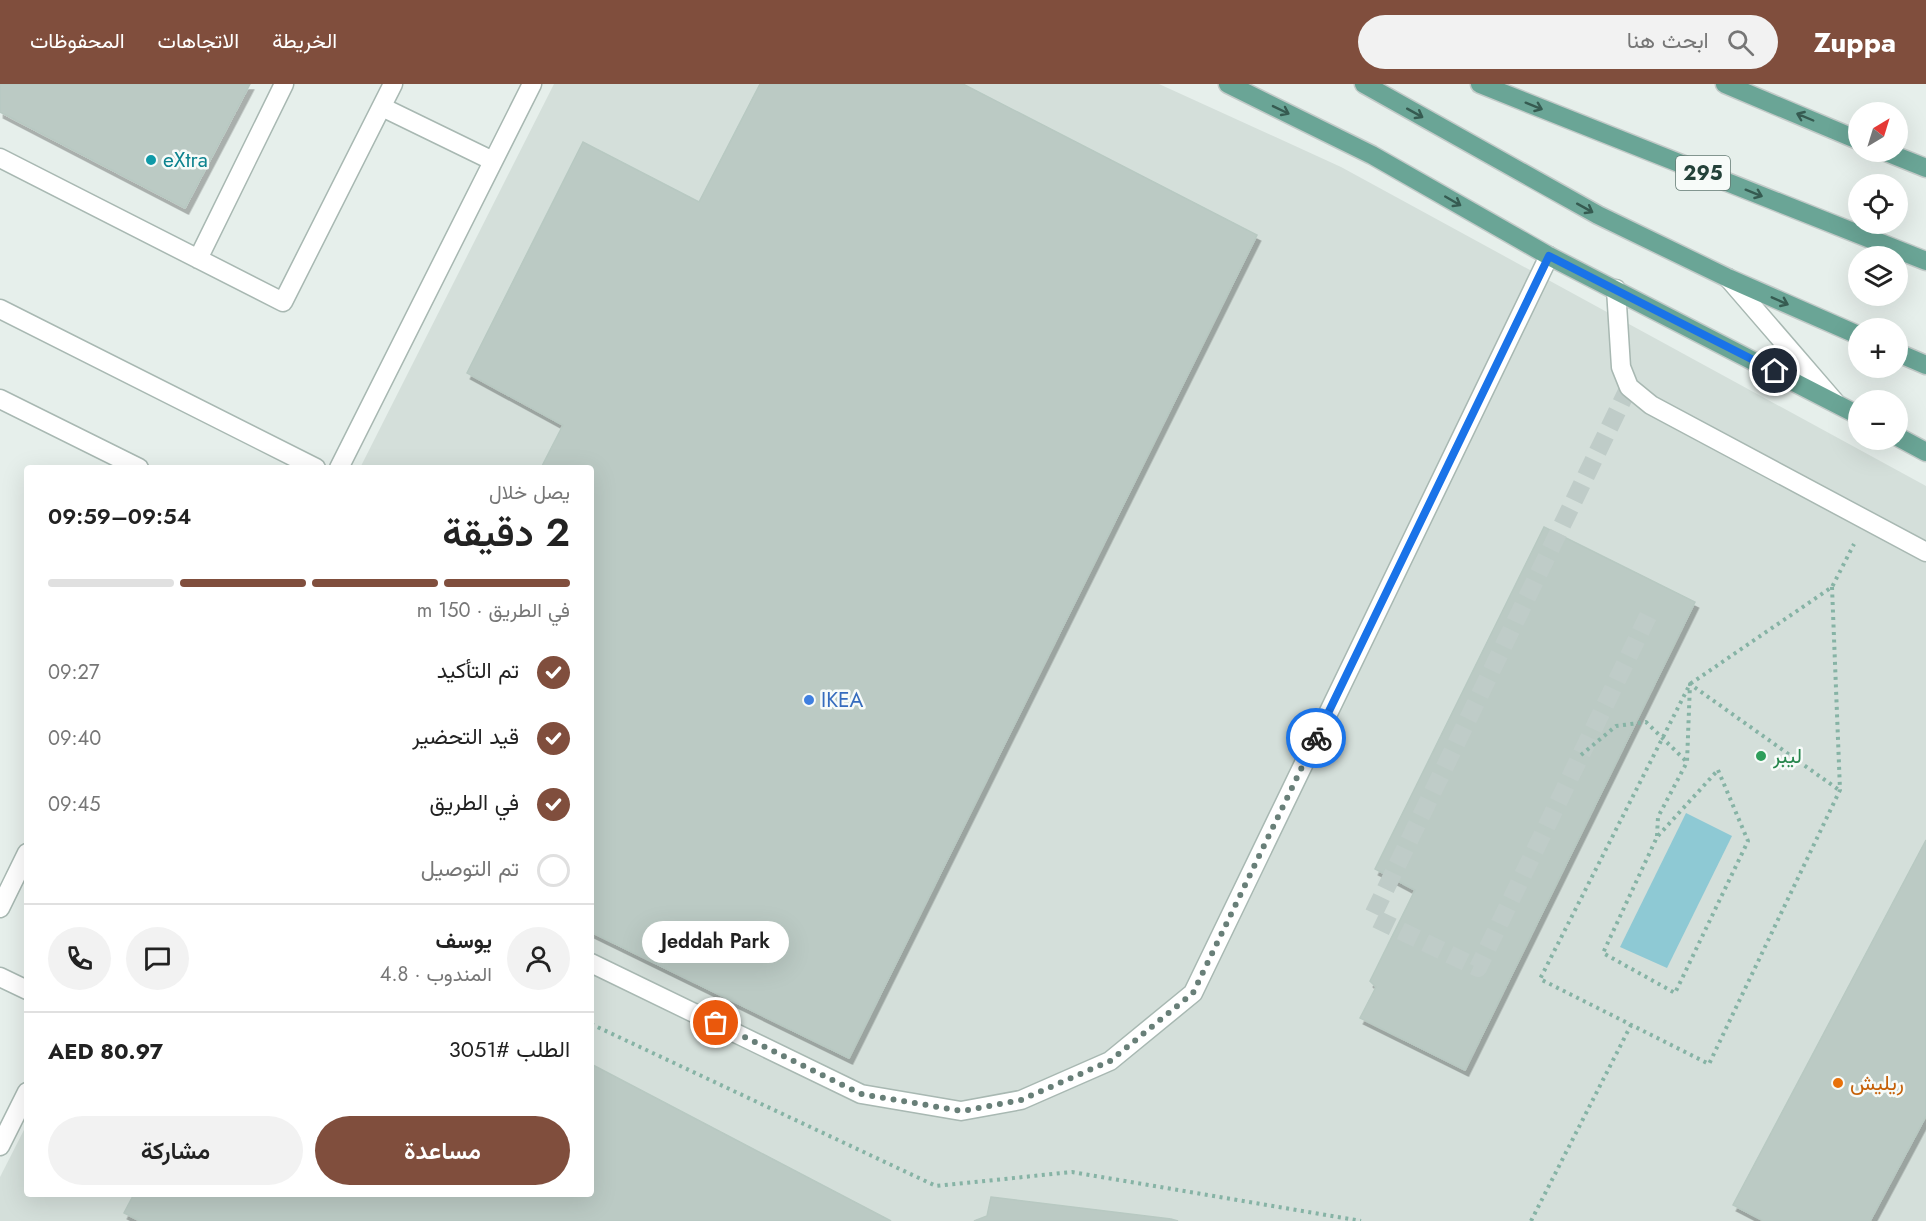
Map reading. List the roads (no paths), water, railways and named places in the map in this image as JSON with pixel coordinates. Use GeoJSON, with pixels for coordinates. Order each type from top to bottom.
{"type":"FeatureCollection","features":[{"type":"Feature","properties":{"kind":"main road"},"geometry":{"type":"LineString","coordinates":[[1228,84],[1372,155],[1549,256],[1848,409]]}},
{"type":"Feature","properties":{"kind":"main road"},"geometry":{"type":"LineString","coordinates":[[1364,84],[1598,215],[1728,278],[1848,331]]}},
{"type":"Feature","properties":{"kind":"main road","name":"295"},"geometry":{"type":"LineString","coordinates":[[1480,84],[1926,261]]}},
{"type":"Feature","properties":{"kind":"main road"},"geometry":{"type":"LineString","coordinates":[[1725,84],[1848,136]]}},
{"type":"Feature","properties":{"kind":"main road"},"geometry":{"type":"LineString","coordinates":[[1908,161],[1926,168]]}},
{"type":"Feature","properties":{"kind":"main road"},"geometry":{"type":"LineString","coordinates":[[1908,357],[1926,365]]}},
{"type":"Feature","properties":{"kind":"main road"},"geometry":{"type":"LineString","coordinates":[[1908,442],[1926,452]]}},
{"type":"Feature","properties":{"kind":"street"},"geometry":{"type":"LineString","coordinates":[[198,259],[284,84]]}},
{"type":"Feature","properties":{"kind":"street"},"geometry":{"type":"LineString","coordinates":[[0,158],[283,302],[393,84]]}},
{"type":"Feature","properties":{"kind":"street"},"geometry":{"type":"LineString","coordinates":[[341,465],[532,84]]}},
{"type":"Feature","properties":{"kind":"street"},"geometry":{"type":"LineString","coordinates":[[382,107],[493,161]]}},
{"type":"Feature","properties":{"kind":"street"},"geometry":{"type":"LineString","coordinates":[[594,964],[861,1094],[962,1111],[1021,1100],[1110,1061],[1193,993],[1549,256]]}},
{"type":"Feature","properties":{"kind":"street"},"geometry":{"type":"LineString","coordinates":[[1728,278],[1835,402]]}},
{"type":"Feature","properties":{"kind":"street"},"geometry":{"type":"LineString","coordinates":[[1616,289],[1621,367],[1629,387],[1651,405],[1926,552]]}},
{"type":"Feature","properties":{"kind":"street"},"geometry":{"type":"LineString","coordinates":[[0,309],[310,465]]}},
{"type":"Feature","properties":{"kind":"street"},"geometry":{"type":"LineString","coordinates":[[0,399],[134,465]]}},
{"type":"Feature","properties":{"kind":"street"},"geometry":{"type":"LineString","coordinates":[[0,908],[24,858]]}},
{"type":"Feature","properties":{"kind":"street"},"geometry":{"type":"LineString","coordinates":[[0,977],[24,989]]}},
{"type":"Feature","properties":{"kind":"street"},"geometry":{"type":"LineString","coordinates":[[0,1146],[24,1098]]}},
{"type":"Feature","properties":{"kind":"water"},"geometry":{"type":"Polygon","coordinates":[[[1686,813],[1732,836],[1667,968],[1620,947],[1686,813]]]}},
{"type":"Feature","properties":{"kind":"tunnel"},"geometry":{"type":"LineString","coordinates":[[1629,387],[1372,917],[1478,968],[1648,616]]}},
{"type":"Feature","properties":{"kind":"place","name":"eXtra"},"geometry":{"type":"Point","coordinates":[151,160]}},
{"type":"Feature","properties":{"kind":"place","name":"IKEA"},"geometry":{"type":"Point","coordinates":[809,700]}},
{"type":"Feature","properties":{"kind":"place","name":"ليبر"},"geometry":{"type":"Point","coordinates":[1761,756]}},
{"type":"Feature","properties":{"kind":"place","name":"Jeddah Park"},"geometry":{"type":"Point","coordinates":[716,1023]}},
{"type":"Feature","properties":{"kind":"place","name":"ريليش"},"geometry":{"type":"Point","coordinates":[1838,1083]}}]}
